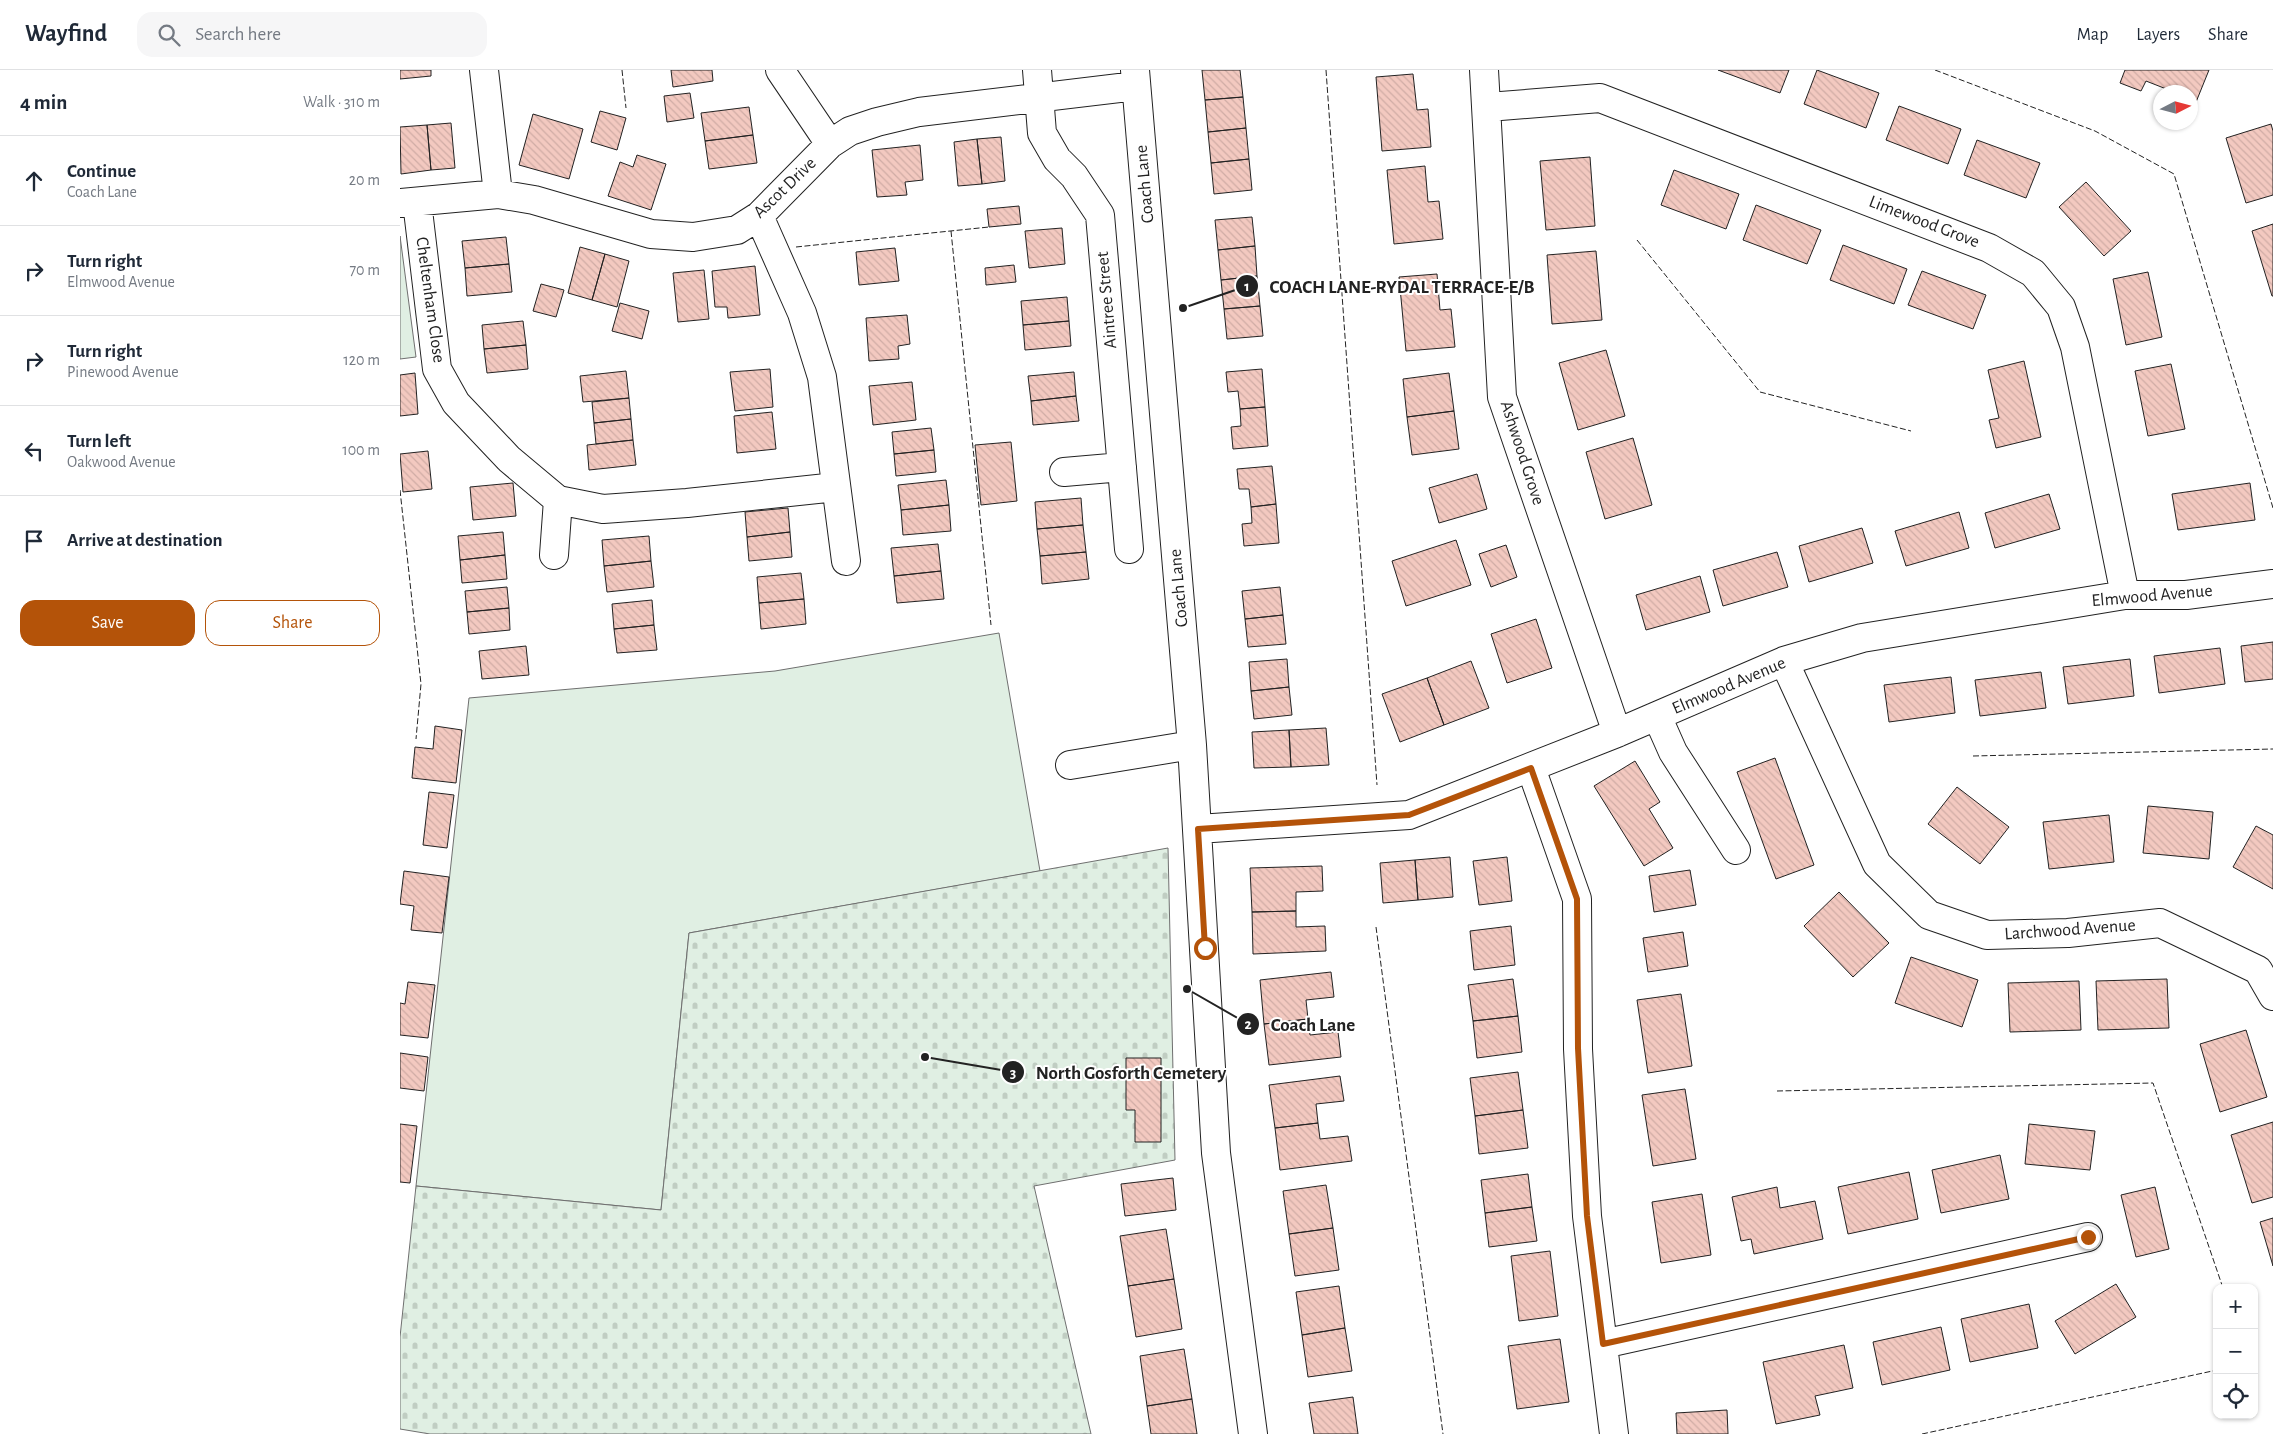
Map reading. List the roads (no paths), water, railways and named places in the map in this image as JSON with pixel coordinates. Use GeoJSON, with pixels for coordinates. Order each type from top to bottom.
{"type":"FeatureCollection","features":[{"type":"Feature","properties":{"kind":"street"},"geometry":{"type":"LineString","coordinates":[[484,70],[498,194]]}},
{"type":"Feature","properties":{"kind":"street"},"geometry":{"type":"LineString","coordinates":[[780,70],[830,144]]}},
{"type":"Feature","properties":{"kind":"street","name":"Aintree Street"},"geometry":{"type":"LineString","coordinates":[[1037,70],[1042,133],[1057,159],[1074,176],[1100,216],[1129,549]]}},
{"type":"Feature","properties":{"kind":"street","name":"Ashwood Grove"},"geometry":{"type":"LineString","coordinates":[[1484,70],[1488,108],[1502,397],[1617,733]]}},
{"type":"Feature","properties":{"kind":"street","name":"Ascot Drive"},"geometry":{"type":"LineString","coordinates":[[408,202],[498,194],[534,200],[651,234],[693,237],[737,230],[759,216],[830,144],[850,131],[876,122],[919,112],[1038,97],[1136,78]]}},
{"type":"Feature","properties":{"kind":"street","name":"Coach Lane"},"geometry":{"type":"LineString","coordinates":[[1136,78],[1192,745],[1216,1153],[1253,1434]]}},
{"type":"Feature","properties":{"kind":"street","name":"Limewood Grove"},"geometry":{"type":"LineString","coordinates":[[1488,108],[1600,98],[1989,248],[2033,273],[2060,307],[2075,347],[2125,595]]}},
{"type":"Feature","properties":{"kind":"street","name":"Cheltenham Close"},"geometry":{"type":"LineString","coordinates":[[408,202],[437,368],[456,403],[509,459],[558,500],[603,509],[687,503],[836,487]]}},
{"type":"Feature","properties":{"kind":"street"},"geometry":{"type":"LineString","coordinates":[[759,216],[802,313],[822,377],[846,561]]}},
{"type":"Feature","properties":{"kind":"street"},"geometry":{"type":"LineString","coordinates":[[1064,472],[1122,467]]}},
{"type":"Feature","properties":{"kind":"street"},"geometry":{"type":"LineString","coordinates":[[554,555],[558,500]]}},
{"type":"Feature","properties":{"kind":"street","name":"Elmwood Avenue"},"geometry":{"type":"LineString","coordinates":[[1198,829],[1409,815],[1617,733],[1784,661],[1862,638],[2125,595],[2186,595],[2273,584]]}},
{"type":"Feature","properties":{"kind":"street","name":"Larchwood Avenue"},"geometry":{"type":"LineString","coordinates":[[1784,661],[1877,864],[1929,914],[1987,935],[2068,933],[2160,923],[2258,970],[2273,996]]}},
{"type":"Feature","properties":{"kind":"street"},"geometry":{"type":"LineString","coordinates":[[1657,716],[1673,752],[1736,850]]}},
{"type":"Feature","properties":{"kind":"street"},"geometry":{"type":"LineString","coordinates":[[1070,765],[1192,745]]}},
{"type":"Feature","properties":{"kind":"street"},"geometry":{"type":"LineString","coordinates":[[1531,768],[1577,899],[1578,1048],[1587,1216],[1614,1434]]}},
{"type":"Feature","properties":{"kind":"street"},"geometry":{"type":"LineString","coordinates":[[1603,1344],[2088,1237]]}},
{"type":"Feature","properties":{"kind":"place","name":"COACH LANE-RYDAL TERRACE-E/B"},"geometry":{"type":"Point","coordinates":[1183,308]}},
{"type":"Feature","properties":{"kind":"place","name":"Coach Lane"},"geometry":{"type":"Point","coordinates":[1187,989]}},
{"type":"Feature","properties":{"kind":"place","name":"North Gosforth Cemetery"},"geometry":{"type":"Point","coordinates":[925,1057]}}]}
